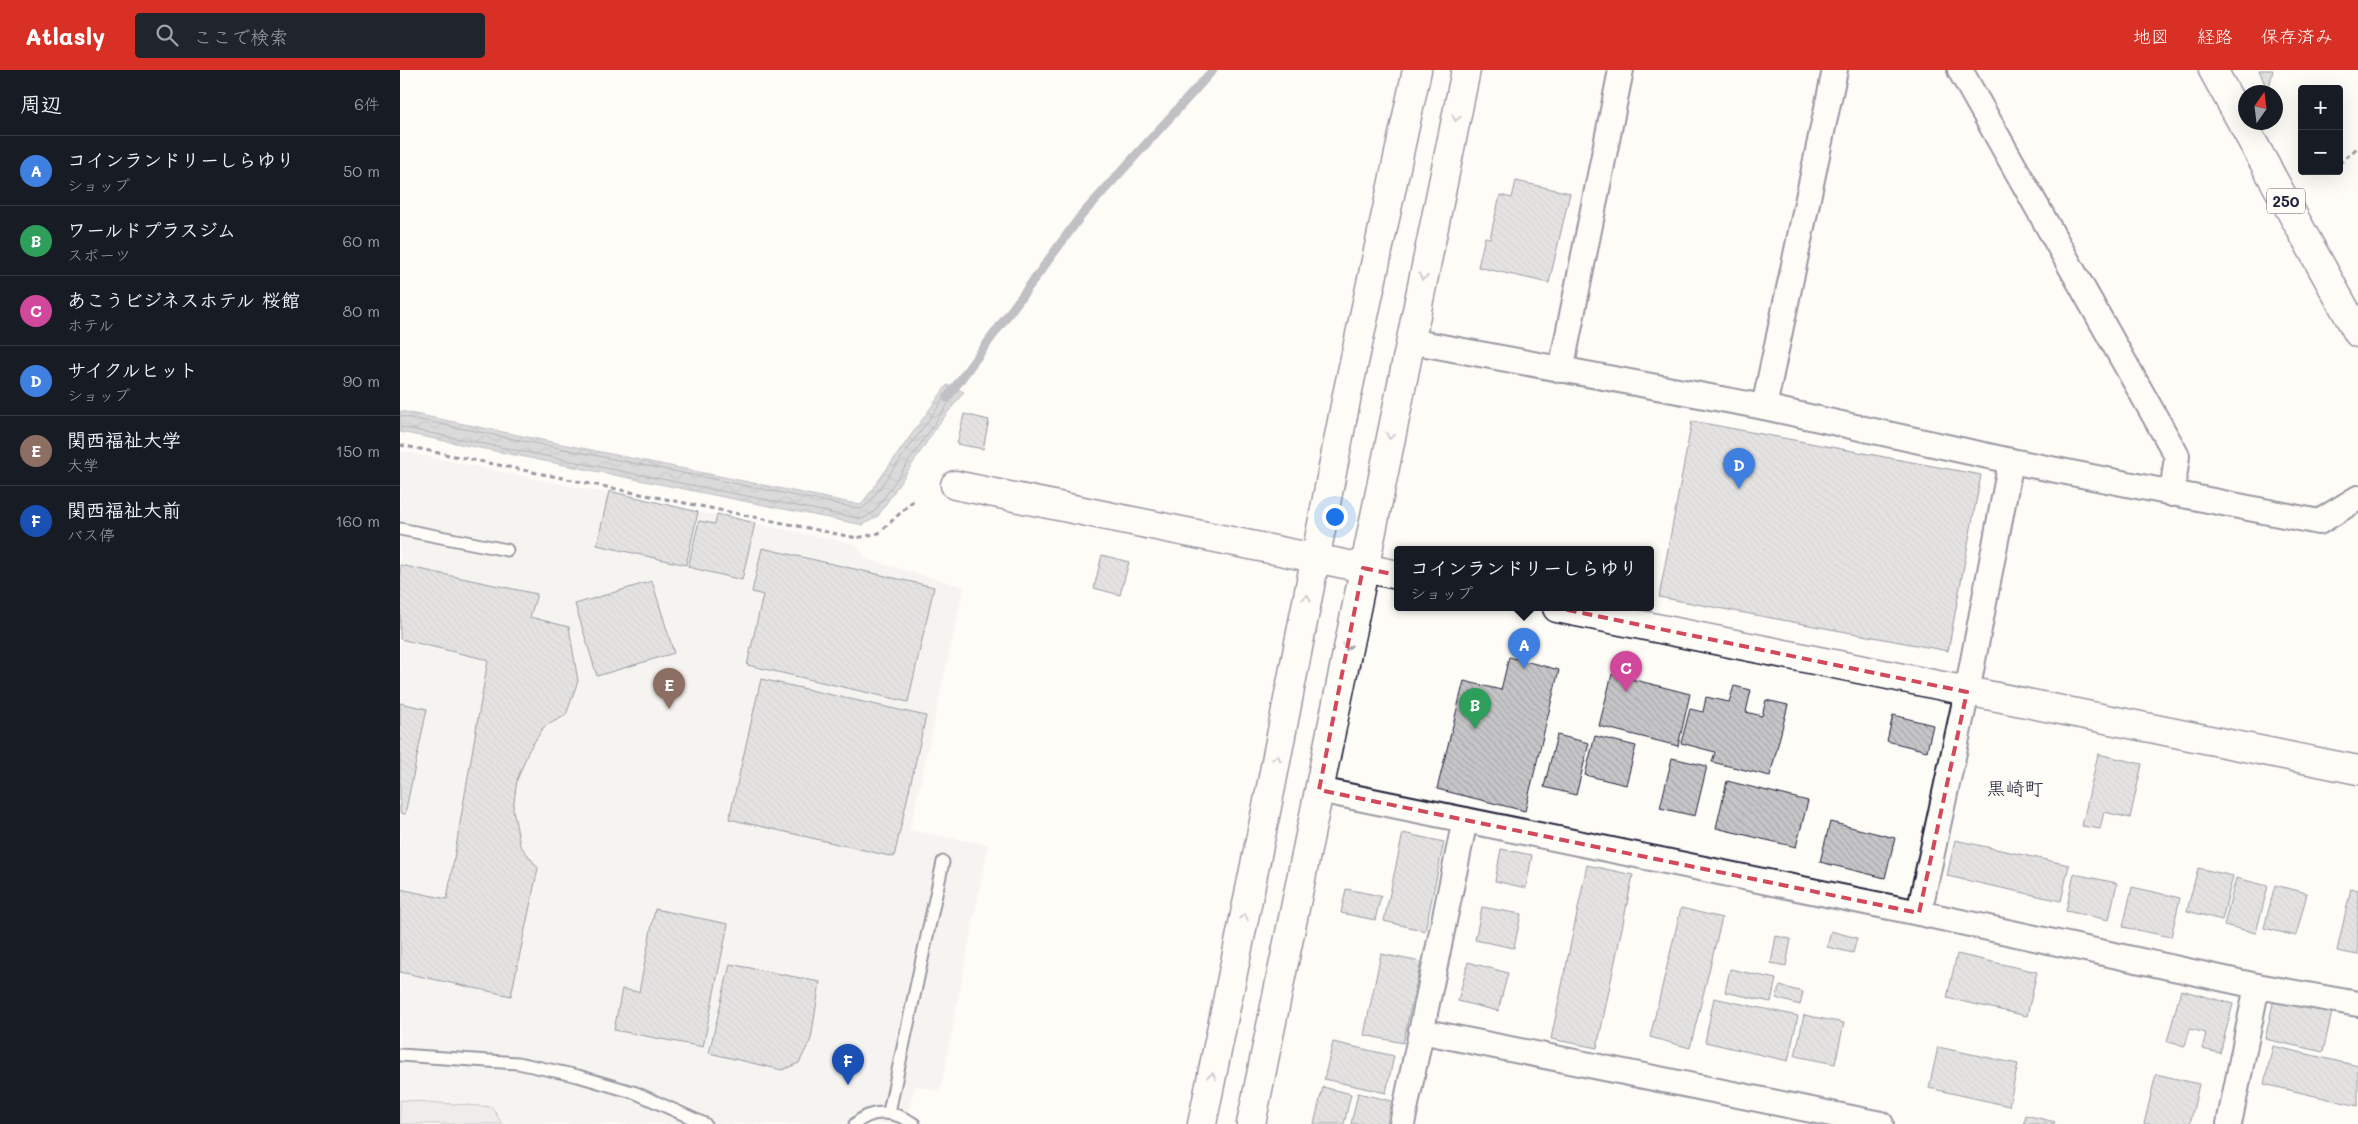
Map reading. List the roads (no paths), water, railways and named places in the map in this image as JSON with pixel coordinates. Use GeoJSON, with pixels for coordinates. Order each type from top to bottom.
{"type":"FeatureCollection","features":[{"type":"Feature","properties":{"kind":"main road"},"geometry":{"type":"LineString","coordinates":[[1202,1124],[1272,782],[1349,386],[1417,70]]}},
{"type":"Feature","properties":{"kind":"main road"},"geometry":{"type":"LineString","coordinates":[[1251,1124],[1466,70]]}},
{"type":"Feature","properties":{"kind":"main road","name":"250"},"geometry":{"type":"LineString","coordinates":[[2214,70],[2358,333]]}},
{"type":"Feature","properties":{"kind":"main road"},"geometry":{"type":"LineString","coordinates":[[955,485],[1315,560],[1394,574]]}},
{"type":"Feature","properties":{"kind":"main road"},"geometry":{"type":"LineString","coordinates":[[1572,611],[2358,770]]}},
{"type":"Feature","properties":{"kind":"street"},"geometry":{"type":"LineString","coordinates":[[1561,370],[1621,70]]}},
{"type":"Feature","properties":{"kind":"street"},"geometry":{"type":"LineString","coordinates":[[1764,408],[1834,70]]}},
{"type":"Feature","properties":{"kind":"street"},"geometry":{"type":"LineString","coordinates":[[1960,70],[2178,456],[2172,494]]}},
{"type":"Feature","properties":{"kind":"street"},"geometry":{"type":"LineString","coordinates":[[1410,341],[1764,408],[2011,461],[2318,522],[2358,498]]}},
{"type":"Feature","properties":{"kind":"street"},"geometry":{"type":"LineString","coordinates":[[1919,912],[1967,692],[2011,461]]}},
{"type":"Feature","properties":{"kind":"street"},"geometry":{"type":"LineString","coordinates":[[1319,790],[1919,912],[2257,986],[2358,1004]]}},
{"type":"Feature","properties":{"kind":"street"},"geometry":{"type":"LineString","coordinates":[[1402,1124],[1465,820]]}},
{"type":"Feature","properties":{"kind":"street"},"geometry":{"type":"LineString","coordinates":[[2229,1124],[2257,986]]}},
{"type":"Feature","properties":{"kind":"street"},"geometry":{"type":"LineString","coordinates":[[1421,1031],[1881,1124]]}},
{"type":"Feature","properties":{"kind":"lane"},"geometry":{"type":"LineString","coordinates":[[400,529],[507,550]]}},
{"type":"Feature","properties":{"kind":"lane"},"geometry":{"type":"LineString","coordinates":[[889,1112],[943,862]]}},
{"type":"Feature","properties":{"kind":"lane"},"geometry":{"type":"LineString","coordinates":[[400,1055],[518,1063],[578,1076],[636,1093],[705,1124]]}},
{"type":"Feature","properties":{"kind":"lane"},"geometry":{"type":"LineString","coordinates":[[854,1124],[861,1118],[875,1113],[889,1112],[903,1116],[914,1124]]}},
{"type":"Feature","properties":{"kind":"water"},"geometry":{"type":"Polygon","coordinates":[[[947,385],[964,392],[938,425],[878,516],[863,525],[400,432],[400,411],[861,505],[947,385]]]}},
{"type":"Feature","properties":{"kind":"waterway"},"geometry":{"type":"LineString","coordinates":[[947,398],[1080,217],[1213,70]]}},
{"type":"Feature","properties":{"kind":"place","name":"サイクルヒット"},"geometry":{"type":"Point","coordinates":[1739,489]}},
{"type":"Feature","properties":{"kind":"place","name":"コインランドリーしらゆり"},"geometry":{"type":"Point","coordinates":[1524,669]}},
{"type":"Feature","properties":{"kind":"place","name":"あこうビジネスホテル 桜館"},"geometry":{"type":"Point","coordinates":[1626,692]}},
{"type":"Feature","properties":{"kind":"place","name":"関西福祉大学"},"geometry":{"type":"Point","coordinates":[669,709]}},
{"type":"Feature","properties":{"kind":"place","name":"ワールドプラスジム"},"geometry":{"type":"Point","coordinates":[1475,729]}},
{"type":"Feature","properties":{"kind":"place","name":"関西福祉大前"},"geometry":{"type":"Point","coordinates":[848,1085]}},
{"type":"Feature","properties":{"kind":"district","name":"黒崎町"},"geometry":{"type":"Point","coordinates":[2015,787]}}]}
